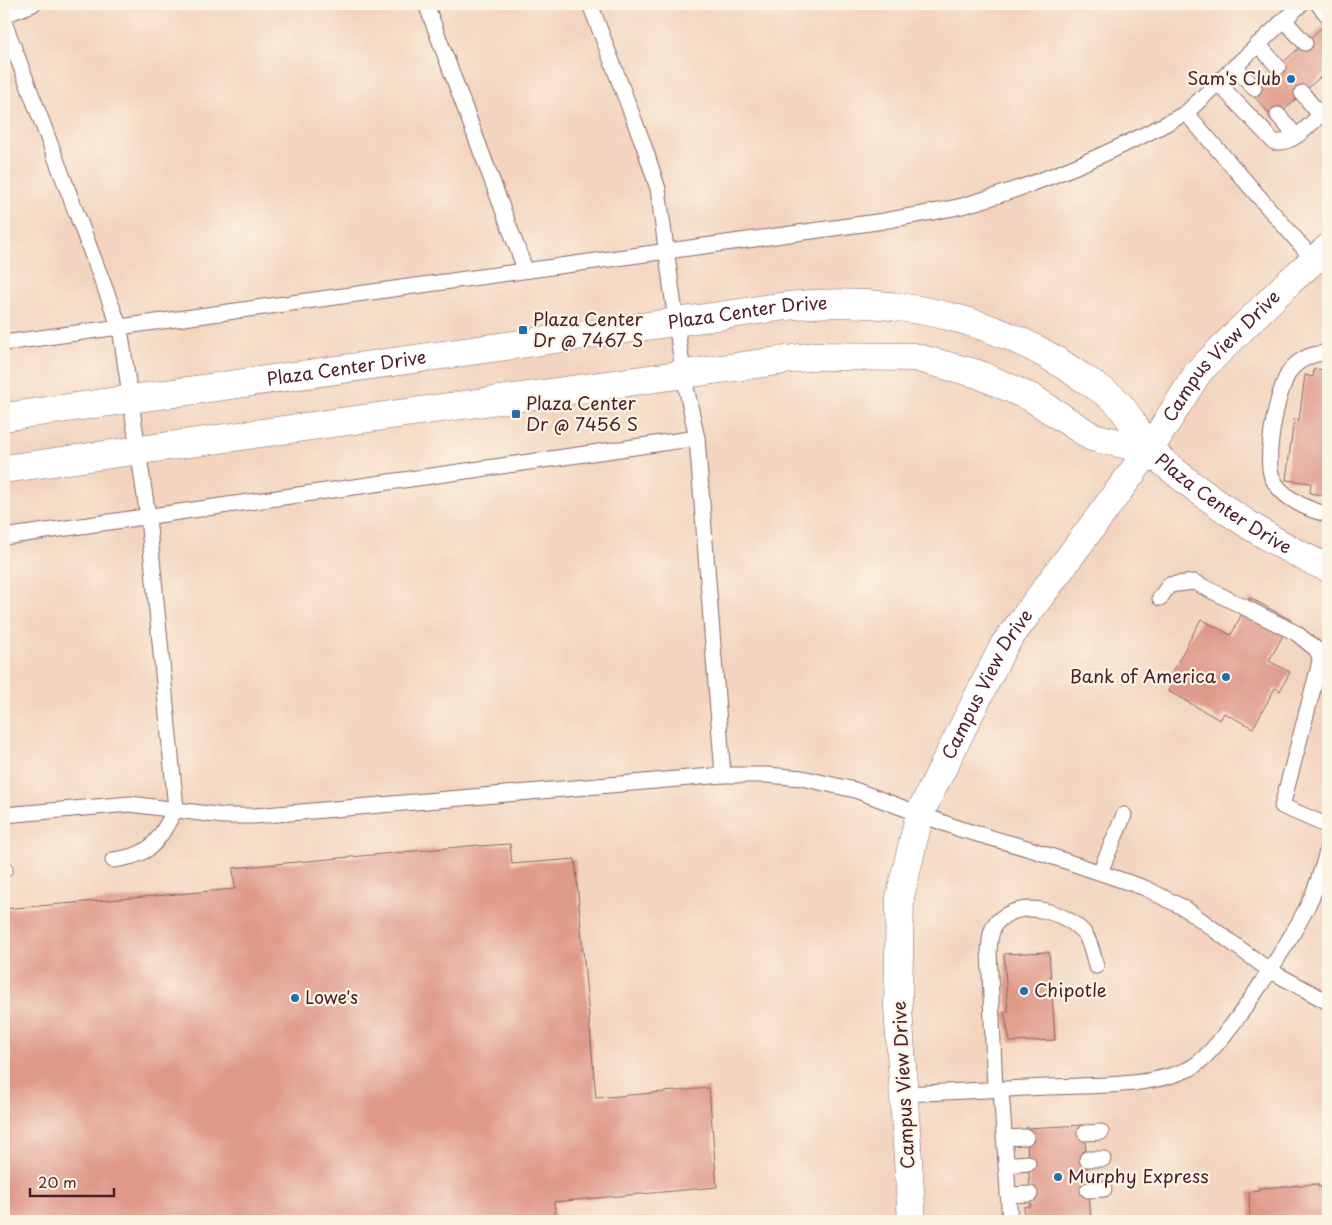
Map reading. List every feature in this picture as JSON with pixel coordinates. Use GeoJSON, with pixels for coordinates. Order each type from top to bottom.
{"type":"FeatureCollection","features":[{"type":"Feature","properties":{"kind":"street","name":"Campus View Drive"},"geometry":{"type":"LineString","coordinates":[[912,1221],[898,1006],[900,897],[920,813],[1004,645],[1149,450],[1199,371],[1239,330],[1321,254]]}},
{"type":"Feature","properties":{"kind":"street","name":"Plaza Center Drive"},"geometry":{"type":"LineString","coordinates":[[4,417],[801,305],[868,302],[911,307],[956,316],[1010,336],[1072,371],[1118,402],[1149,450],[1183,480],[1280,543],[1328,568]]}},
{"type":"Feature","properties":{"kind":"street","name":"Plaza Center Drive"},"geometry":{"type":"LineString","coordinates":[[4,469],[814,356],[914,357],[987,378],[1032,398],[1092,438],[1149,450]]}},
{"type":"Feature","properties":{"kind":"lane"},"geometry":{"type":"LineString","coordinates":[[4,15],[34,4]]}},
{"type":"Feature","properties":{"kind":"lane"},"geometry":{"type":"LineString","coordinates":[[426,4],[525,269]]}},
{"type":"Feature","properties":{"kind":"lane"},"geometry":{"type":"LineString","coordinates":[[590,4],[644,146],[658,189],[683,373],[698,438],[723,775]]}},
{"type":"Feature","properties":{"kind":"lane"},"geometry":{"type":"LineString","coordinates":[[4,343],[525,269],[884,221],[959,206],[1001,194],[1100,155],[1186,112],[1301,4]]}},
{"type":"Feature","properties":{"kind":"lane"},"geometry":{"type":"LineString","coordinates":[[1318,4],[1328,16]]}},
{"type":"Feature","properties":{"kind":"lane"},"geometry":{"type":"LineString","coordinates":[[1284,20],[1305,43]]}},
{"type":"Feature","properties":{"kind":"lane"},"geometry":{"type":"LineString","coordinates":[[4,22],[120,328],[148,517],[176,809],[157,840],[148,849],[131,858],[113,860]]}},
{"type":"Feature","properties":{"kind":"lane"},"geometry":{"type":"LineString","coordinates":[[1258,44],[1278,67]]}},
{"type":"Feature","properties":{"kind":"lane"},"geometry":{"type":"LineString","coordinates":[[1235,66],[1254,88]]}},
{"type":"Feature","properties":{"kind":"lane"},"geometry":{"type":"LineString","coordinates":[[1218,83],[1274,142],[1283,143],[1296,136],[1324,111],[1302,93]]}},
{"type":"Feature","properties":{"kind":"lane"},"geometry":{"type":"LineString","coordinates":[[1186,112],[1321,254]]}},
{"type":"Feature","properties":{"kind":"lane"},"geometry":{"type":"LineString","coordinates":[[1278,115],[1296,136]]}},
{"type":"Feature","properties":{"kind":"lane"},"geometry":{"type":"LineString","coordinates":[[1328,353],[1309,356],[1300,360],[1288,374],[1278,406],[1268,460],[1272,478],[1283,492],[1309,508],[1328,514]]}},
{"type":"Feature","properties":{"kind":"lane"},"geometry":{"type":"LineString","coordinates":[[4,537],[698,438]]}},
{"type":"Feature","properties":{"kind":"lane"},"geometry":{"type":"LineString","coordinates":[[1160,598],[1169,585],[1194,582],[1296,633],[1316,649],[1320,657],[1319,666],[1282,806],[1328,826]]}},
{"type":"Feature","properties":{"kind":"lane"},"geometry":{"type":"LineString","coordinates":[[4,815],[130,804],[224,816],[255,816],[723,775],[767,775],[802,778],[855,790],[960,829],[1100,872],[1145,888],[1186,909],[1270,970],[1328,1002]]}},
{"type":"Feature","properties":{"kind":"lane"},"geometry":{"type":"LineString","coordinates":[[1100,872],[1124,815]]}},
{"type":"Feature","properties":{"kind":"lane"},"geometry":{"type":"LineString","coordinates":[[904,1094],[1101,1085],[1162,1079],[1191,1068],[1207,1055],[1244,1009],[1270,970],[1308,906],[1328,848]]}},
{"type":"Feature","properties":{"kind":"lane"},"geometry":{"type":"LineString","coordinates":[[1010,1221],[988,951],[991,932],[997,922],[1017,910],[1034,909],[1064,918],[1075,925],[1089,941],[1096,966]]}},
{"type":"Feature","properties":{"kind":"lane"},"geometry":{"type":"LineString","coordinates":[[1085,1133],[1101,1132]]}},
{"type":"Feature","properties":{"kind":"lane"},"geometry":{"type":"LineString","coordinates":[[1004,1138],[1026,1136]]}},
{"type":"Feature","properties":{"kind":"lane"},"geometry":{"type":"LineString","coordinates":[[1087,1160],[1103,1159]]}},
{"type":"Feature","properties":{"kind":"lane"},"geometry":{"type":"LineString","coordinates":[[1006,1165],[1028,1163]]}},
{"type":"Feature","properties":{"kind":"lane"},"geometry":{"type":"LineString","coordinates":[[1088,1190],[1104,1189]]}},
{"type":"Feature","properties":{"kind":"lane"},"geometry":{"type":"LineString","coordinates":[[1008,1195],[1030,1194]]}},
{"type":"Feature","properties":{"kind":"shaded area"},"geometry":{"type":"Polygon","coordinates":[[[4,4],[1328,4],[1328,1221],[4,1221],[4,4]]]}},
{"type":"Feature","properties":{"kind":"building","name":"Sam's Club"},"geometry":{"type":"Polygon","coordinates":[[[1328,22],[1328,70],[1274,119],[1250,92],[1328,22]]]}},
{"type":"Feature","properties":{"kind":"building"},"geometry":{"type":"Polygon","coordinates":[[[1314,369],[1328,370],[1328,496],[1310,493],[1311,483],[1286,480],[1294,419],[1299,420],[1305,375],[1313,377],[1314,369]]]}},
{"type":"Feature","properties":{"kind":"building"},"geometry":{"type":"Polygon","coordinates":[[[1250,598],[1291,620],[1269,661],[1290,672],[1280,691],[1275,688],[1253,728],[1224,713],[1220,720],[1168,691],[1173,682],[1168,680],[1201,619],[1231,635],[1250,598]]]}},
{"type":"Feature","properties":{"kind":"building","name":"Lowe's"},"geometry":{"type":"Polygon","coordinates":[[[510,844],[512,864],[575,859],[596,1098],[709,1088],[717,1187],[554,1202],[556,1221],[4,1221],[4,909],[235,889],[233,868],[479,845],[510,844]]]}},
{"type":"Feature","properties":{"kind":"building"},"geometry":{"type":"Polygon","coordinates":[[[1049,952],[1055,1040],[1010,1042],[1004,1012],[1008,1012],[1004,954],[1049,952]]]}},
{"type":"Feature","properties":{"kind":"building","name":"Murphy Express"},"geometry":{"type":"Polygon","coordinates":[[[1084,1125],[1091,1221],[1025,1221],[1024,1207],[1031,1206],[1026,1128],[1084,1125]]]}},
{"type":"Feature","properties":{"kind":"building"},"geometry":{"type":"Polygon","coordinates":[[[1318,1184],[1318,1187],[1328,1186],[1328,1221],[1250,1221],[1249,1192],[1259,1191],[1259,1188],[1318,1184]]]}},
{"type":"Feature","properties":{"kind":"place","name":"Sam's Club"},"geometry":{"type":"Point","coordinates":[1291,79]}},
{"type":"Feature","properties":{"kind":"place","name":"Plaza Center Dr @ 7467 S"},"geometry":{"type":"Point","coordinates":[523,330]}},
{"type":"Feature","properties":{"kind":"place","name":"Plaza Center Dr @ 7456 S"},"geometry":{"type":"Point","coordinates":[516,414]}},
{"type":"Feature","properties":{"kind":"place","name":"Bank of America"},"geometry":{"type":"Point","coordinates":[1226,677]}},
{"type":"Feature","properties":{"kind":"place","name":"Chipotle"},"geometry":{"type":"Point","coordinates":[1024,991]}},
{"type":"Feature","properties":{"kind":"place","name":"Lowe's"},"geometry":{"type":"Point","coordinates":[295,998]}},
{"type":"Feature","properties":{"kind":"place","name":"Murphy Express"},"geometry":{"type":"Point","coordinates":[1058,1177]}}]}
